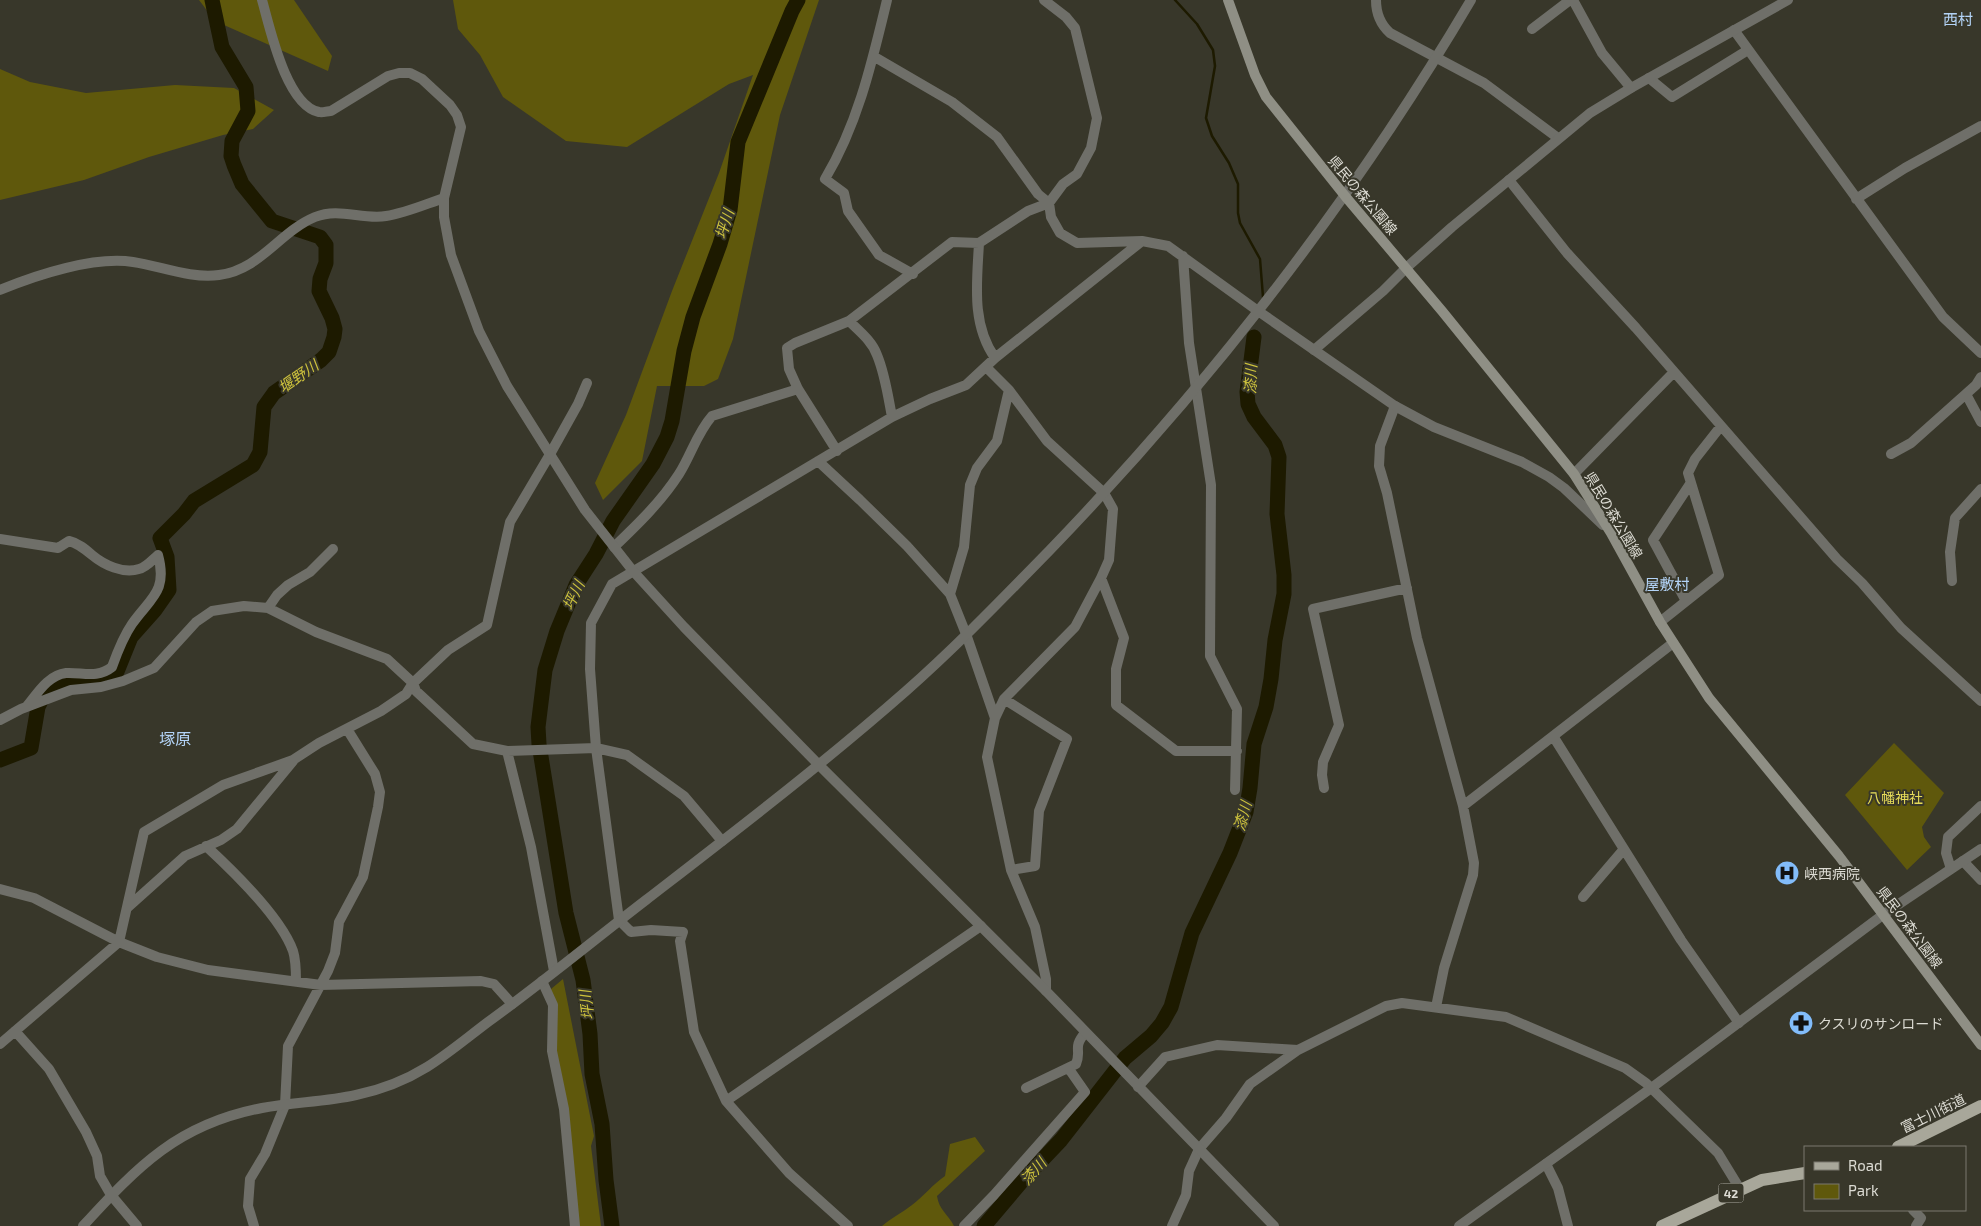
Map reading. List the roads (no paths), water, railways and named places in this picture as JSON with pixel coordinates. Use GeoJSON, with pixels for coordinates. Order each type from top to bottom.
{"type":"FeatureCollection","features":[{"type":"Feature","properties":{"kind":"main road","name":"県民の森公園線"},"geometry":{"type":"LineString","coordinates":[[1228,0],[1254,75],[1266,97],[1574,474],[1611,533],[1660,622],[1709,698],[1839,856],[1981,1045]]}},
{"type":"Feature","properties":{"kind":"main road","name":"富士川街道"},"geometry":{"type":"LineString","coordinates":[[1900,1146],[1981,1106]]}},
{"type":"Feature","properties":{"kind":"main road","name":"42"},"geometry":{"type":"LineString","coordinates":[[1662,1226],[1740,1188],[1762,1180],[1804,1173]]}},
{"type":"Feature","properties":{"kind":"street"},"geometry":{"type":"LineString","coordinates":[[262,0],[283,71],[291,86],[311,109],[320,112],[331,111],[388,76],[399,73],[410,73],[422,79],[450,104],[458,115],[461,127],[444,198],[446,236],[451,254],[478,331],[507,386],[549,456],[598,527],[633,571],[684,627],[818,764],[1046,991],[1274,1226]]}},
{"type":"Feature","properties":{"kind":"street"},"geometry":{"type":"LineString","coordinates":[[887,0],[873,56],[850,130],[825,180],[844,193],[848,211],[880,255],[913,274]]}},
{"type":"Feature","properties":{"kind":"street"},"geometry":{"type":"LineString","coordinates":[[837,451],[798,389],[788,369],[787,348],[849,321],[913,274],[952,242],[979,243],[1028,211],[1049,203],[1063,184],[1077,174],[1091,148],[1097,118],[1075,28],[1066,17],[1044,0]]}},
{"type":"Feature","properties":{"kind":"street"},"geometry":{"type":"LineString","coordinates":[[1376,0],[1377,12],[1384,28],[1390,33],[1484,83],[1558,138]]}},
{"type":"Feature","properties":{"kind":"street"},"geometry":{"type":"LineString","coordinates":[[83,1226],[151,1157],[190,1133],[227,1116],[285,1105],[357,1095],[392,1084],[428,1067],[722,841],[908,689],[966,634],[1104,493],[1196,388],[1258,311],[1345,196],[1436,59],[1470,0]]}},
{"type":"Feature","properties":{"kind":"street"},"geometry":{"type":"LineString","coordinates":[[1532,29],[1572,0],[1602,53],[1631,88]]}},
{"type":"Feature","properties":{"kind":"street"},"geometry":{"type":"LineString","coordinates":[[1314,350],[1383,291],[1452,227],[1590,113],[1788,0]]}},
{"type":"Feature","properties":{"kind":"street"},"geometry":{"type":"LineString","coordinates":[[1734,30],[1943,317],[1981,353]]}},
{"type":"Feature","properties":{"kind":"street"},"geometry":{"type":"LineString","coordinates":[[1649,78],[1672,97],[1748,50]]}},
{"type":"Feature","properties":{"kind":"street"},"geometry":{"type":"LineString","coordinates":[[873,56],[952,102],[997,137],[1038,194],[1049,203],[1051,217],[1060,233],[1078,243],[1142,241],[1168,246],[1395,406],[1434,427],[1522,462],[1549,477],[1564,488],[1611,533]]}},
{"type":"Feature","properties":{"kind":"street"},"geometry":{"type":"LineString","coordinates":[[1856,200],[1905,168],[1981,126]]}},
{"type":"Feature","properties":{"kind":"street"},"geometry":{"type":"LineString","coordinates":[[1510,180],[1567,253],[1636,328],[1673,373],[1837,559],[1862,583],[1901,628],[1981,701]]}},
{"type":"Feature","properties":{"kind":"street"},"geometry":{"type":"LineString","coordinates":[[0,290],[16,283],[86,264],[107,261],[131,262],[204,276],[232,273],[263,256],[305,222],[316,217],[340,212],[373,217],[387,216],[444,198]]}},
{"type":"Feature","properties":{"kind":"street"},"geometry":{"type":"LineString","coordinates":[[848,1226],[789,1173],[726,1101],[694,1032],[680,941],[683,932],[651,930],[631,932],[620,920],[596,748],[590,669],[591,623],[612,584],[892,417],[930,398],[966,386],[987,368],[995,358],[1142,241]]}},
{"type":"Feature","properties":{"kind":"street"},"geometry":{"type":"LineString","coordinates":[[979,243],[976,308],[987,347],[995,358]]}},
{"type":"Feature","properties":{"kind":"street"},"geometry":{"type":"LineString","coordinates":[[1184,256],[1189,343],[1211,485],[1210,656],[1238,709],[1235,790]]}},
{"type":"Feature","properties":{"kind":"street"},"geometry":{"type":"LineString","coordinates":[[849,321],[864,335],[877,353],[886,384],[892,417]]}},
{"type":"Feature","properties":{"kind":"street"},"geometry":{"type":"LineString","coordinates":[[987,368],[1009,390],[1047,440],[1104,493],[1113,509],[1109,560],[1101,578],[1075,627],[1004,699],[995,718],[987,757],[1011,870],[1035,927],[1046,979],[1046,991]]}},
{"type":"Feature","properties":{"kind":"street"},"geometry":{"type":"LineString","coordinates":[[1574,474],[1673,373]]}},
{"type":"Feature","properties":{"kind":"street"},"geometry":{"type":"LineString","coordinates":[[1891,454],[1911,443],[1966,394],[1981,377]]}},
{"type":"Feature","properties":{"kind":"street"},"geometry":{"type":"LineString","coordinates":[[0,1044],[119,942],[144,832],[222,785],[293,760],[319,743],[382,712],[406,694],[413,683],[448,650],[487,625],[510,522],[549,456],[587,383]]}},
{"type":"Feature","properties":{"kind":"street"},"geometry":{"type":"LineString","coordinates":[[611,543],[645,517],[678,474],[704,425],[712,416],[798,389]]}},
{"type":"Feature","properties":{"kind":"street"},"geometry":{"type":"LineString","coordinates":[[950,594],[964,547],[970,485],[977,468],[998,441],[1009,390]]}},
{"type":"Feature","properties":{"kind":"street"},"geometry":{"type":"LineString","coordinates":[[1966,394],[1981,422]]}},
{"type":"Feature","properties":{"kind":"street"},"geometry":{"type":"LineString","coordinates":[[1395,406],[1380,446],[1379,466],[1387,493],[1417,638],[1463,806],[1474,863],[1473,876],[1444,968],[1436,1007]]}},
{"type":"Feature","properties":{"kind":"street"},"geometry":{"type":"LineString","coordinates":[[1660,622],[1719,575],[1688,473],[1695,459],[1721,426]]}},
{"type":"Feature","properties":{"kind":"street"},"geometry":{"type":"LineString","coordinates":[[818,461],[907,546],[950,594],[995,718]]}},
{"type":"Feature","properties":{"kind":"street"},"geometry":{"type":"LineString","coordinates":[[1686,601],[1653,540],[1690,484]]}},
{"type":"Feature","properties":{"kind":"street"},"geometry":{"type":"LineString","coordinates":[[1952,581],[1950,552],[1954,518],[1981,489]]}},
{"type":"Feature","properties":{"kind":"street"},"geometry":{"type":"LineString","coordinates":[[0,539],[58,548],[69,541],[75,542],[95,558],[127,571],[139,569],[158,555],[162,568],[158,590],[150,604],[132,624],[119,648],[112,667],[99,674],[66,674],[46,682],[29,706]]}},
{"type":"Feature","properties":{"kind":"street"},"geometry":{"type":"LineString","coordinates":[[268,608],[277,595],[288,585],[310,572],[334,549]]}},
{"type":"Feature","properties":{"kind":"street"},"geometry":{"type":"LineString","coordinates":[[1101,578],[1124,638],[1116,669],[1116,706],[1176,751],[1237,750]]}},
{"type":"Feature","properties":{"kind":"street"},"geometry":{"type":"LineString","coordinates":[[1324,788],[1323,762],[1339,725],[1313,610],[1407,588]]}},
{"type":"Feature","properties":{"kind":"street"},"geometry":{"type":"LineString","coordinates":[[0,720],[29,706],[71,690],[101,687],[123,681],[154,668],[196,622],[212,611],[244,606],[268,608],[316,632],[387,659],[413,683],[416,691],[473,744],[507,751],[596,748],[627,756],[684,796],[722,841]]}},
{"type":"Feature","properties":{"kind":"street"},"geometry":{"type":"LineString","coordinates":[[1463,806],[1673,643]]}},
{"type":"Feature","properties":{"kind":"street"},"geometry":{"type":"LineString","coordinates":[[66,674],[81,688]]}},
{"type":"Feature","properties":{"kind":"street"},"geometry":{"type":"LineString","coordinates":[[1004,699],[1067,739],[1039,811],[1035,866],[1011,870]]}},
{"type":"Feature","properties":{"kind":"street"},"geometry":{"type":"LineString","coordinates":[[254,1226],[248,1206],[250,1179],[265,1154],[285,1105],[288,1046],[321,985],[335,953],[340,922],[363,877],[378,807],[380,792],[375,774],[347,729]]}},
{"type":"Feature","properties":{"kind":"street"},"geometry":{"type":"LineString","coordinates":[[1553,736],[1681,940],[1739,1022]]}},
{"type":"Feature","properties":{"kind":"street"},"geometry":{"type":"LineString","coordinates":[[507,751],[531,847],[554,971]]}},
{"type":"Feature","properties":{"kind":"street"},"geometry":{"type":"LineString","coordinates":[[127,908],[186,856],[237,829],[293,760]]}},
{"type":"Feature","properties":{"kind":"street"},"geometry":{"type":"LineString","coordinates":[[1951,869],[1946,853],[1948,837],[1981,806]]}},
{"type":"Feature","properties":{"kind":"street"},"geometry":{"type":"LineString","coordinates":[[206,846],[254,895],[286,937],[293,952],[296,982]]}},
{"type":"Feature","properties":{"kind":"street"},"geometry":{"type":"LineString","coordinates":[[1583,897],[1624,849]]}},
{"type":"Feature","properties":{"kind":"street"},"geometry":{"type":"LineString","coordinates":[[1459,1226],[1650,1089],[1884,914],[1981,849]]}},
{"type":"Feature","properties":{"kind":"street"},"geometry":{"type":"LineString","coordinates":[[1963,861],[1981,880]]}},
{"type":"Feature","properties":{"kind":"street"},"geometry":{"type":"LineString","coordinates":[[0,889],[34,898],[119,942],[157,957],[208,970],[321,985],[481,981],[494,984],[512,1004]]}},
{"type":"Feature","properties":{"kind":"street"},"geometry":{"type":"LineString","coordinates":[[726,1101],[981,926]]}},
{"type":"Feature","properties":{"kind":"street"},"geometry":{"type":"LineString","coordinates":[[542,981],[553,1005],[552,1051],[564,1109],[575,1226]]}},
{"type":"Feature","properties":{"kind":"street"},"geometry":{"type":"LineString","coordinates":[[1172,1226],[1186,1195],[1189,1171],[1200,1149],[1226,1118],[1250,1084],[1298,1050],[1386,1006],[1402,1002],[1506,1017],[1625,1068],[1646,1083],[1718,1154],[1740,1188]]}},
{"type":"Feature","properties":{"kind":"street"},"geometry":{"type":"LineString","coordinates":[[15,1031],[49,1069],[86,1132],[96,1156],[100,1176],[111,1196],[137,1226]]}},
{"type":"Feature","properties":{"kind":"street"},"geometry":{"type":"LineString","coordinates":[[1026,1088],[1076,1064],[1079,1059],[1078,1041],[1085,1033]]}},
{"type":"Feature","properties":{"kind":"street"},"geometry":{"type":"LineString","coordinates":[[1138,1087],[1165,1057],[1200,1047],[1217,1045],[1298,1050]]}},
{"type":"Feature","properties":{"kind":"street"},"geometry":{"type":"LineString","coordinates":[[964,1226],[1085,1092],[1069,1069]]}},
{"type":"Feature","properties":{"kind":"street"},"geometry":{"type":"LineString","coordinates":[[1546,1164],[1558,1188],[1568,1226]]}},
{"type":"Feature","properties":{"kind":"street"},"geometry":{"type":"LineString","coordinates":[[1914,1211],[1921,1218],[1916,1226]]}},
{"type":"Feature","properties":{"kind":"waterway","name":"堰野川"},"geometry":{"type":"LineString","coordinates":[[0,760],[31,748],[38,707],[46,691],[62,681],[105,679],[116,674],[131,637],[155,610],[169,590],[167,557],[160,538],[194,501],[253,465],[260,452],[264,407],[274,393],[321,360],[329,352],[334,337],[335,329],[332,318],[319,291],[320,279],[326,263],[326,245],[320,237],[272,221],[242,184],[234,165],[231,156],[232,141],[248,111],[246,87],[222,47],[212,0]]}},
{"type":"Feature","properties":{"kind":"waterway","name":"坪川"},"geometry":{"type":"LineString","coordinates":[[612,1226],[602,1124],[592,1074],[590,1034],[583,980],[566,913],[539,744],[538,727],[545,670],[557,631],[576,585],[596,554],[613,521],[653,464],[667,437],[672,421],[684,351],[693,317],[720,244],[730,210],[738,142],[798,0]]}},
{"type":"Feature","properties":{"kind":"waterway","name":"漆川"},"geometry":{"type":"LineString","coordinates":[[1175,0],[1197,24],[1213,50],[1215,66],[1206,118],[1212,136],[1229,163],[1238,184],[1240,223],[1260,259],[1263,297]]}},
{"type":"Feature","properties":{"kind":"waterway","name":"漆川"},"geometry":{"type":"LineString","coordinates":[[984,1226],[1023,1180],[1061,1140],[1125,1058],[1151,1036],[1162,1023],[1171,1007],[1192,933],[1230,853],[1246,812],[1254,744],[1266,707],[1275,640],[1284,594],[1284,575],[1277,514],[1279,457],[1275,445],[1254,417],[1248,404],[1247,392],[1254,337]]}},
{"type":"Feature","properties":{"kind":"place","name":"峡西病院"},"geometry":{"type":"Point","coordinates":[1787,873]}},
{"type":"Feature","properties":{"kind":"place","name":"クスリのサンロード"},"geometry":{"type":"Point","coordinates":[1801,1023]}},
{"type":"Feature","properties":{"kind":"district","name":"西村"},"geometry":{"type":"Point","coordinates":[1958,19]}},
{"type":"Feature","properties":{"kind":"district","name":"屋敷村"},"geometry":{"type":"Point","coordinates":[1667,584]}},
{"type":"Feature","properties":{"kind":"district","name":"塚原"},"geometry":{"type":"Point","coordinates":[175,738]}},
{"type":"Feature","properties":{"kind":"park label","name":"八幡神社"},"geometry":{"type":"Point","coordinates":[1895,797]}}]}
